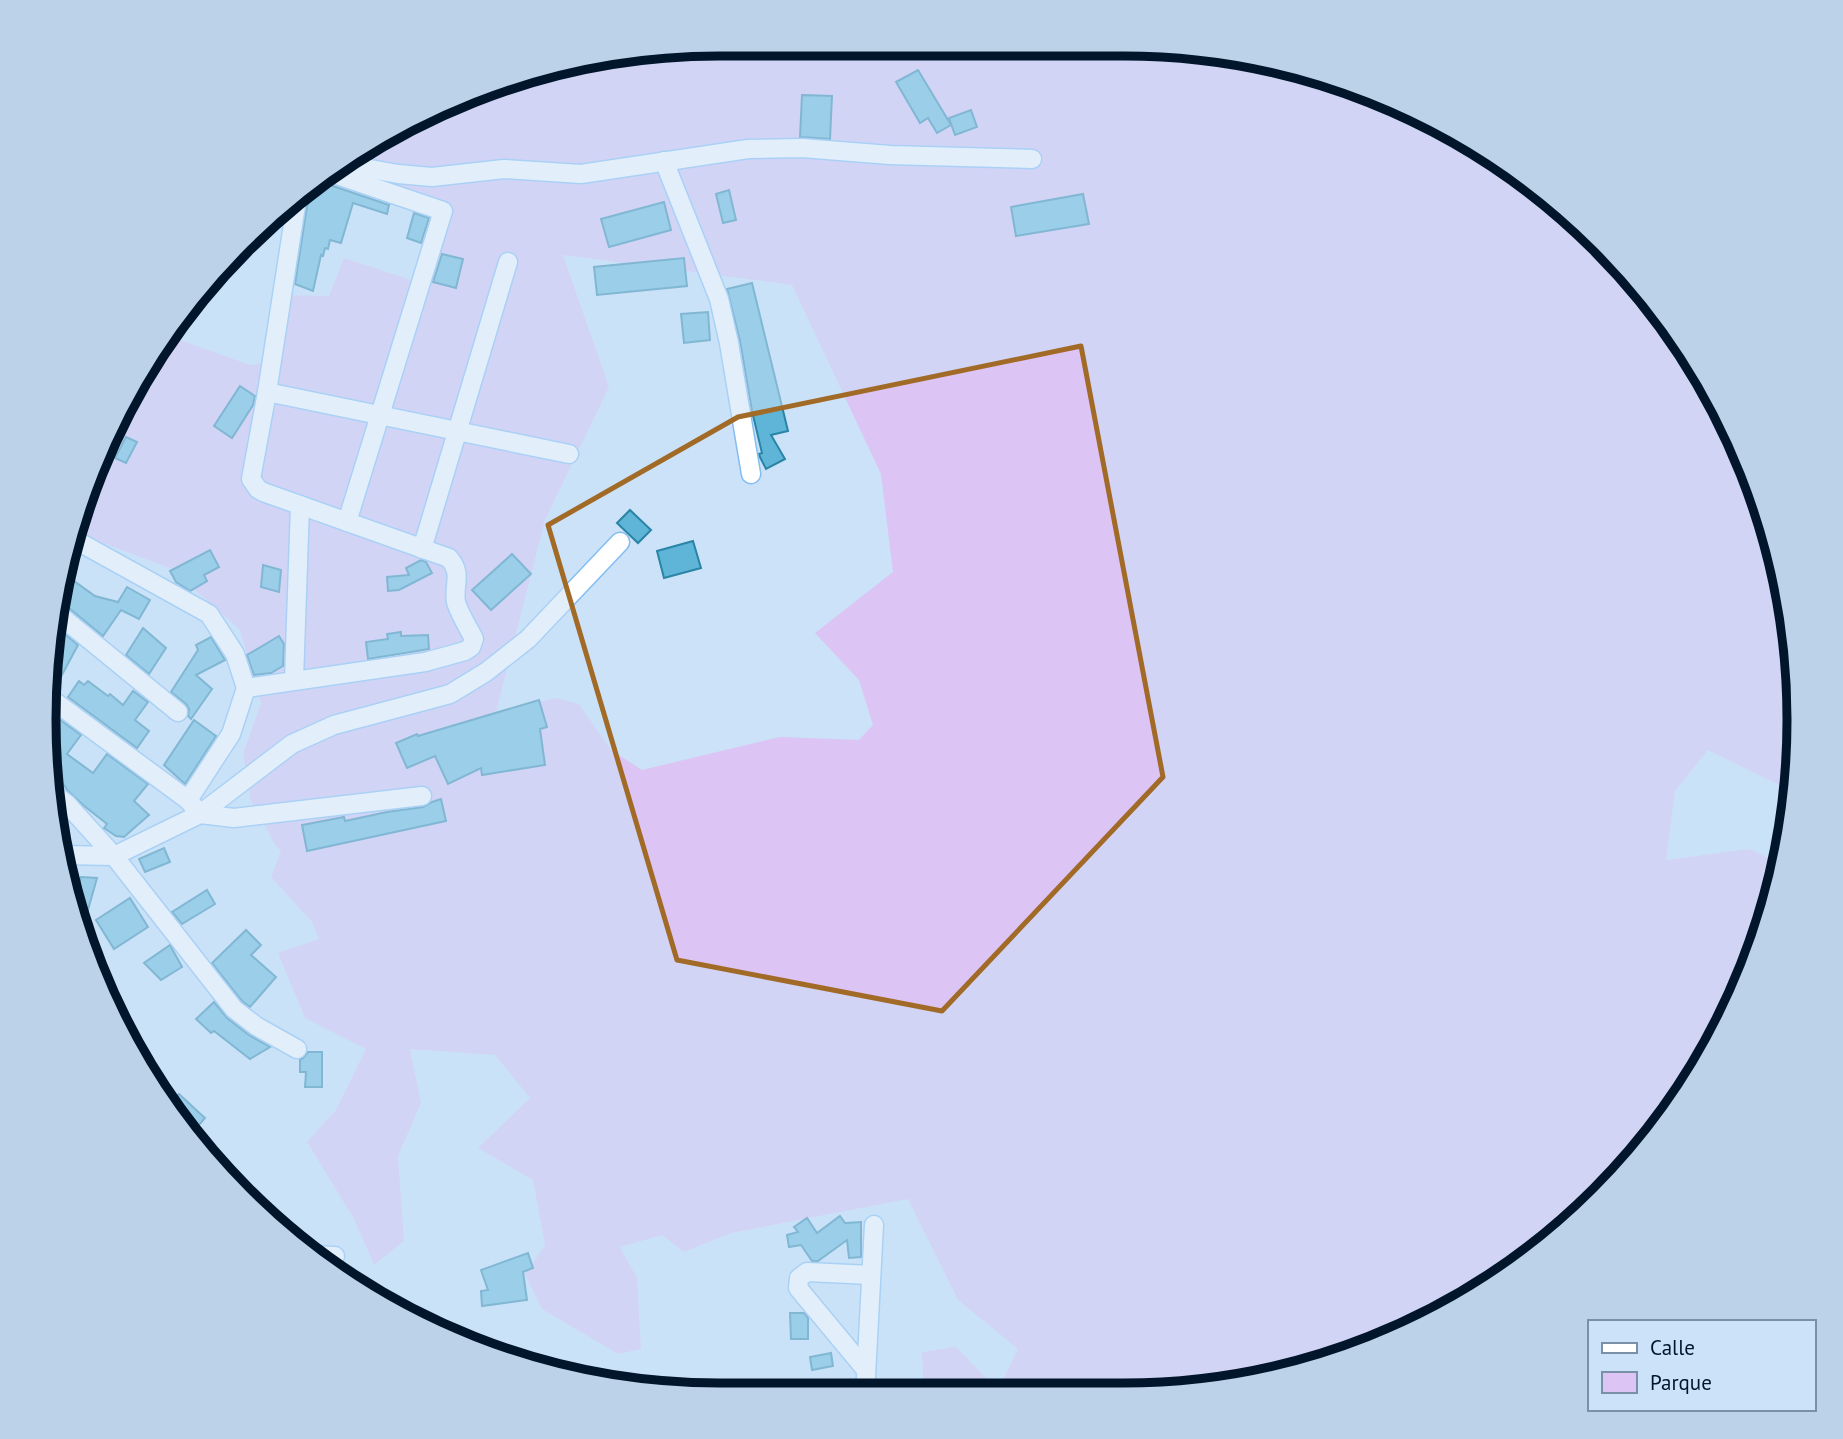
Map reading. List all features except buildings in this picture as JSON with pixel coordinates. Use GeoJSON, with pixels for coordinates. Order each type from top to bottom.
{"type":"FeatureCollection","features":[{"type":"Feature","properties":{"kind":"street"},"geometry":{"type":"LineString","coordinates":[[354,166],[432,177],[504,169],[581,174],[748,149],[802,148],[890,155],[1032,159]]}},
{"type":"Feature","properties":{"kind":"street"},"geometry":{"type":"LineString","coordinates":[[664,160],[719,299],[751,474]]}},
{"type":"Feature","properties":{"kind":"street"},"geometry":{"type":"LineString","coordinates":[[340,176],[443,211],[347,522]]}},
{"type":"Feature","properties":{"kind":"street"},"geometry":{"type":"LineString","coordinates":[[246,688],[425,662],[465,651],[471,647],[474,639],[456,603],[456,566],[449,558],[263,492],[251,478],[295,210]]}},
{"type":"Feature","properties":{"kind":"street"},"geometry":{"type":"LineString","coordinates":[[422,549],[508,262]]}},
{"type":"Feature","properties":{"kind":"street"},"geometry":{"type":"LineString","coordinates":[[267,392],[569,454]]}},
{"type":"Feature","properties":{"kind":"street"},"geometry":{"type":"LineString","coordinates":[[294,680],[300,505]]}},
{"type":"Feature","properties":{"kind":"street"},"geometry":{"type":"LineString","coordinates":[[70,855],[114,856],[292,744],[334,725],[450,694],[486,672],[528,639],[620,541]]}},
{"type":"Feature","properties":{"kind":"street"},"geometry":{"type":"LineString","coordinates":[[80,543],[209,614],[235,654],[246,688],[231,734],[194,807]]}},
{"type":"Feature","properties":{"kind":"street"},"geometry":{"type":"LineString","coordinates":[[64,619],[178,712]]}},
{"type":"Feature","properties":{"kind":"street"},"geometry":{"type":"LineString","coordinates":[[56,703],[194,807],[234,818],[422,796]]}},
{"type":"Feature","properties":{"kind":"street"},"geometry":{"type":"LineString","coordinates":[[61,799],[114,856],[234,1009],[256,1026],[297,1049]]}},
{"type":"Feature","properties":{"kind":"street"},"geometry":{"type":"LineString","coordinates":[[865,1383],[874,1225]]}},
{"type":"Feature","properties":{"kind":"street"},"geometry":{"type":"LineString","coordinates":[[330,1256],[335,1256]]}},
{"type":"Feature","properties":{"kind":"street"},"geometry":{"type":"LineString","coordinates":[[866,1370],[798,1288],[799,1278],[807,1272],[871,1275]]}},
{"type":"Feature","properties":{"kind":"highlighted area"},"geometry":{"type":"Polygon","coordinates":[[[1081,346],[1163,777],[942,1011],[677,960],[548,525],[738,417],[1081,346]]]}},
{"type":"Feature","properties":{"kind":"green space"},"geometry":{"type":"Polygon","coordinates":[[[720,56],[1167,57],[1253,69],[1337,91],[1417,124],[1492,168],[1527,193],[1593,250],[1622,282],[1650,316],[1698,388],[1719,426],[1752,506],[1774,590],[1781,633],[1787,720],[1783,786],[1708,750],[1675,791],[1666,860],[1749,849],[1771,860],[1752,933],[1719,1013],[1675,1088],[1650,1123],[1593,1189],[1527,1246],[1455,1294],[1417,1315],[1377,1332],[1337,1348],[1295,1360],[1210,1377],[1167,1382],[1001,1383],[1018,1349],[958,1300],[908,1199],[731,1233],[684,1252],[662,1235],[620,1247],[637,1278],[641,1349],[618,1354],[542,1309],[525,1275],[545,1245],[533,1180],[478,1148],[530,1098],[495,1055],[410,1049],[421,1103],[398,1156],[404,1241],[374,1265],[354,1219],[307,1142],[336,1110],[366,1049],[305,1018],[278,953],[319,939],[312,922],[271,877],[281,851],[251,801],[243,754],[261,703],[240,630],[170,568],[83,536],[91,506],[118,440],[145,388],[177,339],[250,365],[271,362],[283,295],[329,296],[344,258],[414,281],[438,216],[331,183],[426,124],[506,91],[590,69],[676,57],[720,56]],[[563,255],[609,387],[545,520],[496,712],[555,698],[579,704],[611,750],[642,770],[780,737],[859,740],[873,725],[859,680],[815,633],[893,572],[881,474],[792,285],[563,255]]]}},
{"type":"Feature","properties":{"kind":"green space"},"geometry":{"type":"Polygon","coordinates":[[[956,1347],[991,1383],[923,1383],[922,1352],[956,1347]]]}}]}
